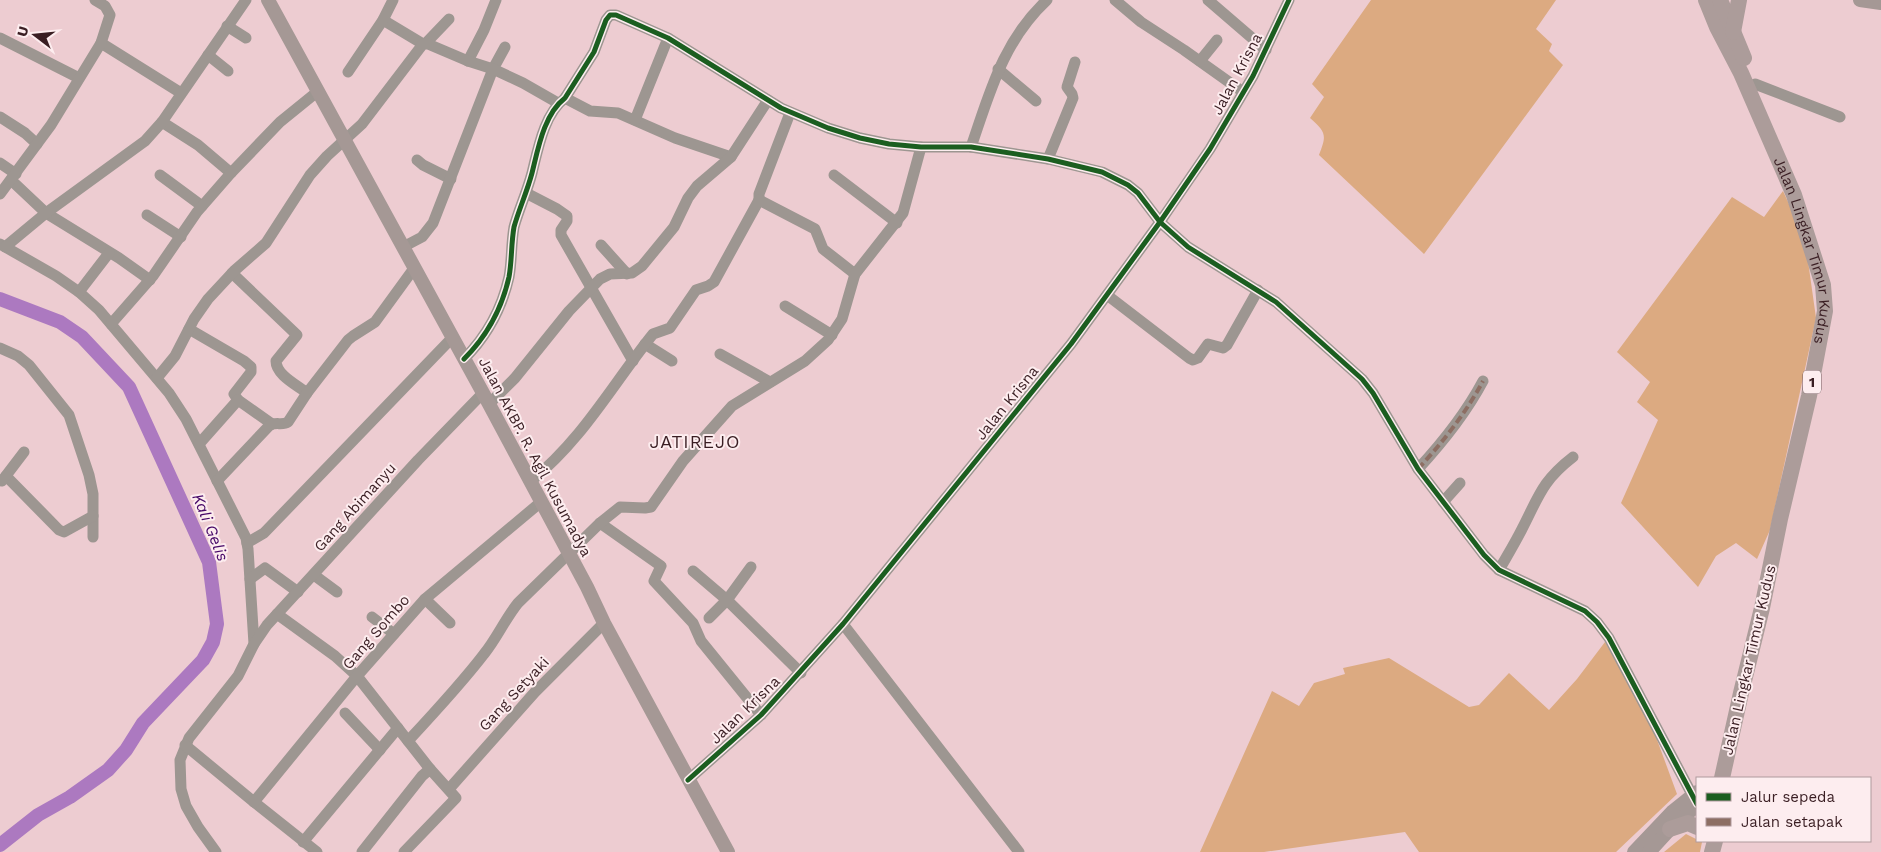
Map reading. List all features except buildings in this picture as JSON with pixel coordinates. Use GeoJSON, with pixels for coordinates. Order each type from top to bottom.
{"type":"FeatureCollection","features":[{"type":"Feature","properties":{"kind":"highway","name":"Jalan Lingkar Timur Kudus"},"geometry":{"type":"LineString","coordinates":[[1706,0],[1716,27],[1741,73],[1794,195],[1823,285],[1825,311],[1809,396],[1741,693],[1725,774]]}},
{"type":"Feature","properties":{"kind":"highway","name":"Jalan Lingkar Timur Kudus"},"geometry":{"type":"LineString","coordinates":[[1720,0],[1826,255],[1831,282],[1832,315],[1817,400],[1725,774]]}},
{"type":"Feature","properties":{"kind":"highway"},"geometry":{"type":"LineString","coordinates":[[1732,32],[1739,0]]}},
{"type":"Feature","properties":{"kind":"highway"},"geometry":{"type":"LineString","coordinates":[[1670,829],[1688,823],[1696,827]]}},
{"type":"Feature","properties":{"kind":"main road","name":"Jalan AKBP. R. Agil Kusumadya"},"geometry":{"type":"LineString","coordinates":[[268,0],[343,141],[531,481],[604,623],[728,852]]}},
{"type":"Feature","properties":{"kind":"main road"},"geometry":{"type":"LineString","coordinates":[[1860,0],[1881,3]]}},
{"type":"Feature","properties":{"kind":"main road"},"geometry":{"type":"LineString","coordinates":[[1649,852],[1696,799]]}},
{"type":"Feature","properties":{"kind":"main road"},"geometry":{"type":"LineString","coordinates":[[1634,852],[1672,812],[1696,799]]}},
{"type":"Feature","properties":{"kind":"street"},"geometry":{"type":"LineString","coordinates":[[0,194],[51,125],[101,43],[110,14],[105,6],[94,0]]}},
{"type":"Feature","properties":{"kind":"street"},"geometry":{"type":"LineString","coordinates":[[246,0],[162,122],[141,144],[3,245],[56,276],[79,292],[111,324],[178,405],[247,543],[254,644]]}},
{"type":"Feature","properties":{"kind":"street"},"geometry":{"type":"LineString","coordinates":[[348,72],[383,20],[393,0]]}},
{"type":"Feature","properties":{"kind":"street"},"geometry":{"type":"LineString","coordinates":[[468,61],[484,30],[496,0]]}},
{"type":"Feature","properties":{"kind":"street"},"geometry":{"type":"LineString","coordinates":[[971,147],[998,69],[1017,34],[1047,0]]}},
{"type":"Feature","properties":{"kind":"street"},"geometry":{"type":"LineString","coordinates":[[1115,0],[1141,22],[1243,92]]}},
{"type":"Feature","properties":{"kind":"street"},"geometry":{"type":"LineString","coordinates":[[1208,0],[1266,50]]}},
{"type":"Feature","properties":{"kind":"street","name":"Jalan Krisna"},"geometry":{"type":"LineString","coordinates":[[688,780],[761,715],[800,673],[843,624],[1071,344],[1160,222],[1210,149],[1266,50],[1289,0]]}},
{"type":"Feature","properties":{"kind":"street"},"geometry":{"type":"LineString","coordinates":[[464,359],[478,346],[500,306],[509,277],[514,230],[526,193],[538,143],[561,101],[594,52],[606,20],[610,15],[616,15],[668,38],[768,100],[790,112],[828,128],[860,138],[889,144],[921,147],[971,147],[1048,159],[1090,169],[1120,180],[1138,193],[1160,222],[1195,252],[1284,308],[1362,379],[1374,393],[1418,469],[1484,555],[1499,570],[1576,606],[1597,622],[1609,638],[1696,799]]}},
{"type":"Feature","properties":{"kind":"street"},"geometry":{"type":"LineString","coordinates":[[157,378],[175,356],[208,299],[232,273],[266,243],[310,175],[362,124],[424,44],[449,19]]}},
{"type":"Feature","properties":{"kind":"street"},"geometry":{"type":"LineString","coordinates":[[383,20],[424,44],[494,69],[561,101],[590,111],[612,112],[675,138],[731,156]]}},
{"type":"Feature","properties":{"kind":"street"},"geometry":{"type":"LineString","coordinates":[[227,26],[246,38]]}},
{"type":"Feature","properties":{"kind":"street"},"geometry":{"type":"LineString","coordinates":[[0,38],[80,78]]}},
{"type":"Feature","properties":{"kind":"street"},"geometry":{"type":"LineString","coordinates":[[635,120],[668,38]]}},
{"type":"Feature","properties":{"kind":"street"},"geometry":{"type":"LineString","coordinates":[[1200,61],[1217,40]]}},
{"type":"Feature","properties":{"kind":"street"},"geometry":{"type":"LineString","coordinates":[[101,43],[181,93]]}},
{"type":"Feature","properties":{"kind":"street"},"geometry":{"type":"LineString","coordinates":[[403,247],[422,236],[433,223],[494,69],[505,47]]}},
{"type":"Feature","properties":{"kind":"street"},"geometry":{"type":"LineString","coordinates":[[208,55],[228,71]]}},
{"type":"Feature","properties":{"kind":"street"},"geometry":{"type":"LineString","coordinates":[[1048,159],[1073,98],[1067,87],[1074,62]]}},
{"type":"Feature","properties":{"kind":"street"},"geometry":{"type":"LineString","coordinates":[[998,69],[1036,101]]}},
{"type":"Feature","properties":{"kind":"street"},"geometry":{"type":"LineString","coordinates":[[1755,84],[1840,117]]}},
{"type":"Feature","properties":{"kind":"street"},"geometry":{"type":"LineString","coordinates":[[111,324],[150,280],[202,206],[231,173],[280,122],[317,92]]}},
{"type":"Feature","properties":{"kind":"street"},"geometry":{"type":"LineString","coordinates":[[601,245],[627,274],[642,266],[674,227],[688,198],[697,186],[731,156],[768,100]]}},
{"type":"Feature","properties":{"kind":"street"},"geometry":{"type":"LineString","coordinates":[[531,481],[553,463],[570,444],[653,334],[666,330],[674,324],[696,290],[714,282],[760,200],[759,194],[790,112]]}},
{"type":"Feature","properties":{"kind":"street"},"geometry":{"type":"LineString","coordinates":[[0,116],[25,133],[37,144]]}},
{"type":"Feature","properties":{"kind":"street"},"geometry":{"type":"LineString","coordinates":[[162,122],[198,145],[231,173]]}},
{"type":"Feature","properties":{"kind":"street"},"geometry":{"type":"LineString","coordinates":[[408,741],[435,713],[485,654],[509,613],[568,553],[620,507],[644,508],[651,506],[683,461],[724,414],[741,399],[814,355],[832,336],[844,313],[855,274],[897,223],[906,205],[921,147]]}},
{"type":"Feature","properties":{"kind":"street"},"geometry":{"type":"LineString","coordinates":[[417,160],[423,166],[451,179]]}},
{"type":"Feature","properties":{"kind":"street"},"geometry":{"type":"LineString","coordinates":[[0,163],[46,212],[150,280]]}},
{"type":"Feature","properties":{"kind":"street"},"geometry":{"type":"LineString","coordinates":[[160,175],[202,206]]}},
{"type":"Feature","properties":{"kind":"street"},"geometry":{"type":"LineString","coordinates":[[834,175],[897,223]]}},
{"type":"Feature","properties":{"kind":"street"},"geometry":{"type":"LineString","coordinates":[[526,193],[567,216],[567,221],[561,230],[561,235],[633,361]]}},
{"type":"Feature","properties":{"kind":"street"},"geometry":{"type":"LineString","coordinates":[[760,200],[815,229],[823,249],[855,274]]}},
{"type":"Feature","properties":{"kind":"street"},"geometry":{"type":"LineString","coordinates":[[147,215],[181,237]]}},
{"type":"Feature","properties":{"kind":"street"},"geometry":{"type":"LineString","coordinates":[[79,292],[109,253]]}},
{"type":"Feature","properties":{"kind":"street"},"geometry":{"type":"LineString","coordinates":[[217,481],[272,424],[288,422],[307,393],[353,336],[375,322],[414,267]]}},
{"type":"Feature","properties":{"kind":"street"},"geometry":{"type":"LineString","coordinates":[[232,273],[296,335],[276,361],[276,364],[279,372],[307,393]]}},
{"type":"Feature","properties":{"kind":"street","name":"Gang Abimanyu"},"geometry":{"type":"LineString","coordinates":[[185,745],[194,730],[238,676],[262,631],[418,460],[486,399],[515,378],[563,318],[592,287],[605,276],[627,274]]}},
{"type":"Feature","properties":{"kind":"street"},"geometry":{"type":"LineString","coordinates":[[1107,295],[1193,360],[1198,358],[1208,344],[1223,348],[1227,345],[1258,290]]}},
{"type":"Feature","properties":{"kind":"street"},"geometry":{"type":"LineString","coordinates":[[785,306],[832,336]]}},
{"type":"Feature","properties":{"kind":"street"},"geometry":{"type":"LineString","coordinates":[[189,329],[244,361],[251,368],[251,372],[234,394],[238,400],[272,424]]}},
{"type":"Feature","properties":{"kind":"street"},"geometry":{"type":"LineString","coordinates":[[247,543],[264,533],[452,338]]}},
{"type":"Feature","properties":{"kind":"street"},"geometry":{"type":"LineString","coordinates":[[645,344],[672,361]]}},
{"type":"Feature","properties":{"kind":"street"},"geometry":{"type":"LineString","coordinates":[[0,348],[18,356],[29,365],[69,415],[89,475],[93,494],[93,537]]}},
{"type":"Feature","properties":{"kind":"street"},"geometry":{"type":"LineString","coordinates":[[720,354],[770,382]]}},
{"type":"Feature","properties":{"kind":"street"},"geometry":{"type":"LineString","coordinates":[[1418,469],[1470,404],[1483,381]]}},
{"type":"Feature","properties":{"kind":"street"},"geometry":{"type":"LineString","coordinates":[[199,444],[238,400]]}},
{"type":"Feature","properties":{"kind":"street"},"geometry":{"type":"LineString","coordinates":[[24,452],[3,479],[59,530],[64,532],[93,516]]}},
{"type":"Feature","properties":{"kind":"street"},"geometry":{"type":"LineString","coordinates":[[1499,570],[1522,530],[1543,486],[1556,470],[1573,457]]}},
{"type":"Feature","properties":{"kind":"street"},"geometry":{"type":"LineString","coordinates":[[1443,502],[1460,483]]}},
{"type":"Feature","properties":{"kind":"street","name":"Gang Sombo"},"geometry":{"type":"LineString","coordinates":[[254,802],[357,676],[425,600],[541,502]]}},
{"type":"Feature","properties":{"kind":"street"},"geometry":{"type":"LineString","coordinates":[[600,523],[661,566],[654,582],[693,623],[701,641],[761,715]]}},
{"type":"Feature","properties":{"kind":"street"},"geometry":{"type":"LineString","coordinates":[[709,618],[727,600],[751,567]]}},
{"type":"Feature","properties":{"kind":"street"},"geometry":{"type":"LineString","coordinates":[[250,579],[265,568],[298,592]]}},
{"type":"Feature","properties":{"kind":"street"},"geometry":{"type":"LineString","coordinates":[[693,571],[727,600],[800,673]]}},
{"type":"Feature","properties":{"kind":"street"},"geometry":{"type":"LineString","coordinates":[[314,575],[337,592]]}},
{"type":"Feature","properties":{"kind":"street"},"geometry":{"type":"LineString","coordinates":[[425,600],[450,623]]}},
{"type":"Feature","properties":{"kind":"street"},"geometry":{"type":"LineString","coordinates":[[277,614],[335,656],[357,676],[430,769],[456,798],[404,852]]}},
{"type":"Feature","properties":{"kind":"street"},"geometry":{"type":"LineString","coordinates":[[372,617],[394,634]]}},
{"type":"Feature","properties":{"kind":"street","name":"Gang Setyaki"},"geometry":{"type":"LineString","coordinates":[[449,789],[535,692],[604,623]]}},
{"type":"Feature","properties":{"kind":"street"},"geometry":{"type":"LineString","coordinates":[[843,624],[1020,852]]}},
{"type":"Feature","properties":{"kind":"street"},"geometry":{"type":"LineString","coordinates":[[345,713],[380,750]]}},
{"type":"Feature","properties":{"kind":"street"},"geometry":{"type":"LineString","coordinates":[[303,842],[398,728]]}},
{"type":"Feature","properties":{"kind":"street"},"geometry":{"type":"LineString","coordinates":[[216,852],[186,806],[181,789],[180,760],[185,745],[317,852]]}},
{"type":"Feature","properties":{"kind":"street"},"geometry":{"type":"LineString","coordinates":[[362,852],[422,776],[430,769]]}},
{"type":"Feature","properties":{"kind":"shaded area"},"geometry":{"type":"Polygon","coordinates":[[[1371,0],[1556,0],[1536,29],[1552,44],[1549,51],[1563,65],[1424,254],[1319,155],[1324,134],[1310,118],[1324,97],[1312,84],[1371,0]]]}},
{"type":"Feature","properties":{"kind":"shaded area"},"geometry":{"type":"Polygon","coordinates":[[[1783,191],[1800,228],[1807,254],[1816,318],[1770,530],[1757,559],[1736,543],[1716,556],[1698,587],[1621,503],[1658,420],[1637,402],[1650,382],[1617,352],[1732,197],[1764,217],[1783,191]]]}},
{"type":"Feature","properties":{"kind":"shaded area"},"geometry":{"type":"Polygon","coordinates":[[[1605,642],[1656,737],[1677,794],[1616,852],[1419,852],[1405,832],[1264,852],[1200,852],[1272,691],[1299,706],[1314,683],[1345,674],[1343,668],[1389,658],[1469,707],[1479,705],[1509,673],[1549,710],[1577,679],[1605,642]]]}},
{"type":"Feature","properties":{"kind":"shaded area"},"geometry":{"type":"Polygon","coordinates":[[[1686,834],[1696,839],[1696,842],[1702,842],[1700,852],[1664,852],[1686,834]]]}},
{"type":"Feature","properties":{"kind":"waterway","name":"Kali Gelis"},"geometry":{"type":"LineString","coordinates":[[0,299],[60,322],[82,337],[129,387],[209,562],[217,624],[213,642],[203,660],[143,723],[126,750],[108,770],[70,797],[38,815],[0,845]]}},
{"type":"Feature","properties":{"kind":"marked path"},"geometry":{"type":"LineString","coordinates":[[1418,469],[1453,427],[1483,381]]}},
{"type":"Feature","properties":{"kind":"cycle path"},"geometry":{"type":"LineString","coordinates":[[688,780],[761,715],[843,624],[1071,344],[1160,222],[1210,149],[1253,76],[1289,0]]}},
{"type":"Feature","properties":{"kind":"cycle path"},"geometry":{"type":"LineString","coordinates":[[464,359],[486,332],[506,289],[511,265],[514,227],[547,122],[565,98],[594,52],[606,20],[610,15],[616,15],[668,38],[781,108],[828,128],[860,138],[889,144],[921,147],[971,147],[1048,159],[1102,172],[1128,185],[1138,193],[1160,222],[1188,247],[1276,302],[1362,379],[1373,393],[1418,469],[1484,555],[1499,570],[1585,611],[1597,622],[1609,638],[1696,802]]}},
{"type":"Feature","properties":{"kind":"district","name":"JATIREJO"},"geometry":{"type":"Point","coordinates":[695,442]}}]}
